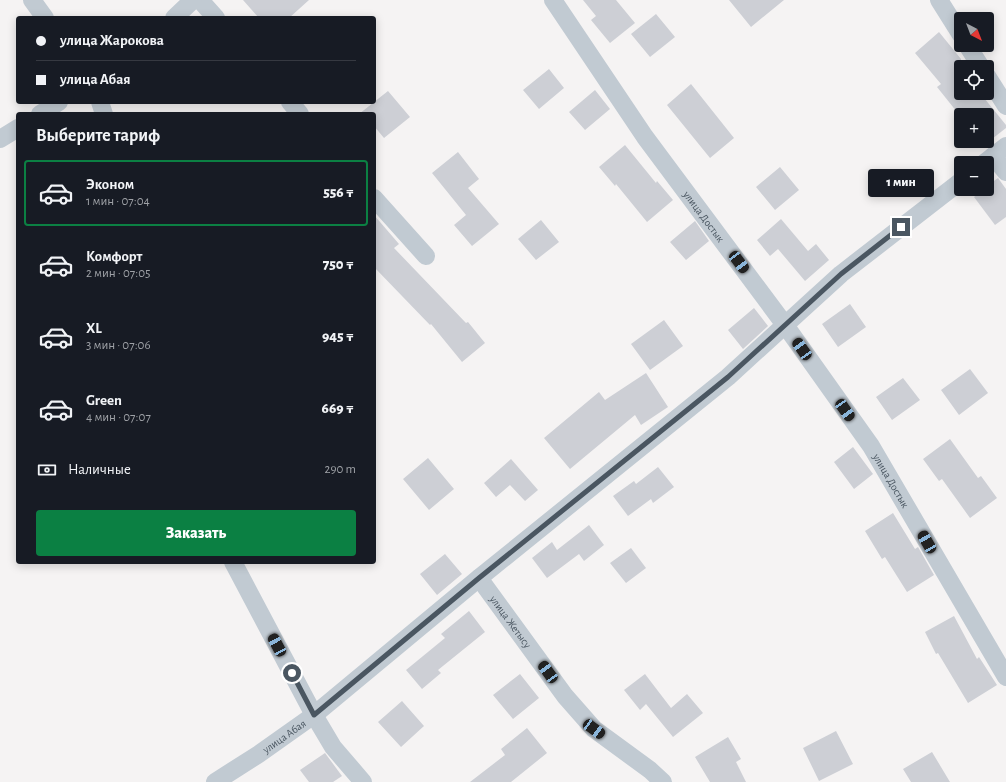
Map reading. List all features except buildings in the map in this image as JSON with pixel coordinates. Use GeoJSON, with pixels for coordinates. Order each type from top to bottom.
{"type":"FeatureCollection","features":[{"type":"Feature","properties":{"kind":"street"},"geometry":{"type":"LineString","coordinates":[[32,0],[44,16]]}},
{"type":"Feature","properties":{"kind":"street"},"geometry":{"type":"LineString","coordinates":[[176,16],[193,0]]}},
{"type":"Feature","properties":{"kind":"street"},"geometry":{"type":"LineString","coordinates":[[200,0],[214,16]]}},
{"type":"Feature","properties":{"kind":"street","name":"улица Достык"},"geometry":{"type":"LineString","coordinates":[[553,0],[646,137],[785,325],[871,446],[1006,677]]}},
{"type":"Feature","properties":{"kind":"street"},"geometry":{"type":"LineString","coordinates":[[939,0],[954,24]]}},
{"type":"Feature","properties":{"kind":"street"},"geometry":{"type":"LineString","coordinates":[[994,87],[1006,106]]}},
{"type":"Feature","properties":{"kind":"street"},"geometry":{"type":"LineString","coordinates":[[43,112],[56,104]]}},
{"type":"Feature","properties":{"kind":"street"},"geometry":{"type":"LineString","coordinates":[[292,104],[298,112]]}},
{"type":"Feature","properties":{"kind":"street"},"geometry":{"type":"LineString","coordinates":[[0,140],[16,129]]}},
{"type":"Feature","properties":{"kind":"street"},"geometry":{"type":"LineString","coordinates":[[994,155],[1006,172]]}},
{"type":"Feature","properties":{"kind":"street","name":"улица Абая"},"geometry":{"type":"LineString","coordinates":[[215,782],[259,754],[314,715],[479,578],[728,377],[841,274],[954,186]]}},
{"type":"Feature","properties":{"kind":"street"},"geometry":{"type":"LineString","coordinates":[[376,200],[426,256]]}},
{"type":"Feature","properties":{"kind":"street"},"geometry":{"type":"LineString","coordinates":[[234,564],[314,715],[333,747],[362,782]]}},
{"type":"Feature","properties":{"kind":"street","name":"улица Жетысу"},"geometry":{"type":"LineString","coordinates":[[479,578],[565,696],[594,729],[650,770],[663,782]]}},
{"type":"Feature","properties":{"kind":"route"},"geometry":{"type":"LineString","coordinates":[[292,673],[314,715],[479,578],[728,377],[841,274],[901,227]]}}]}
